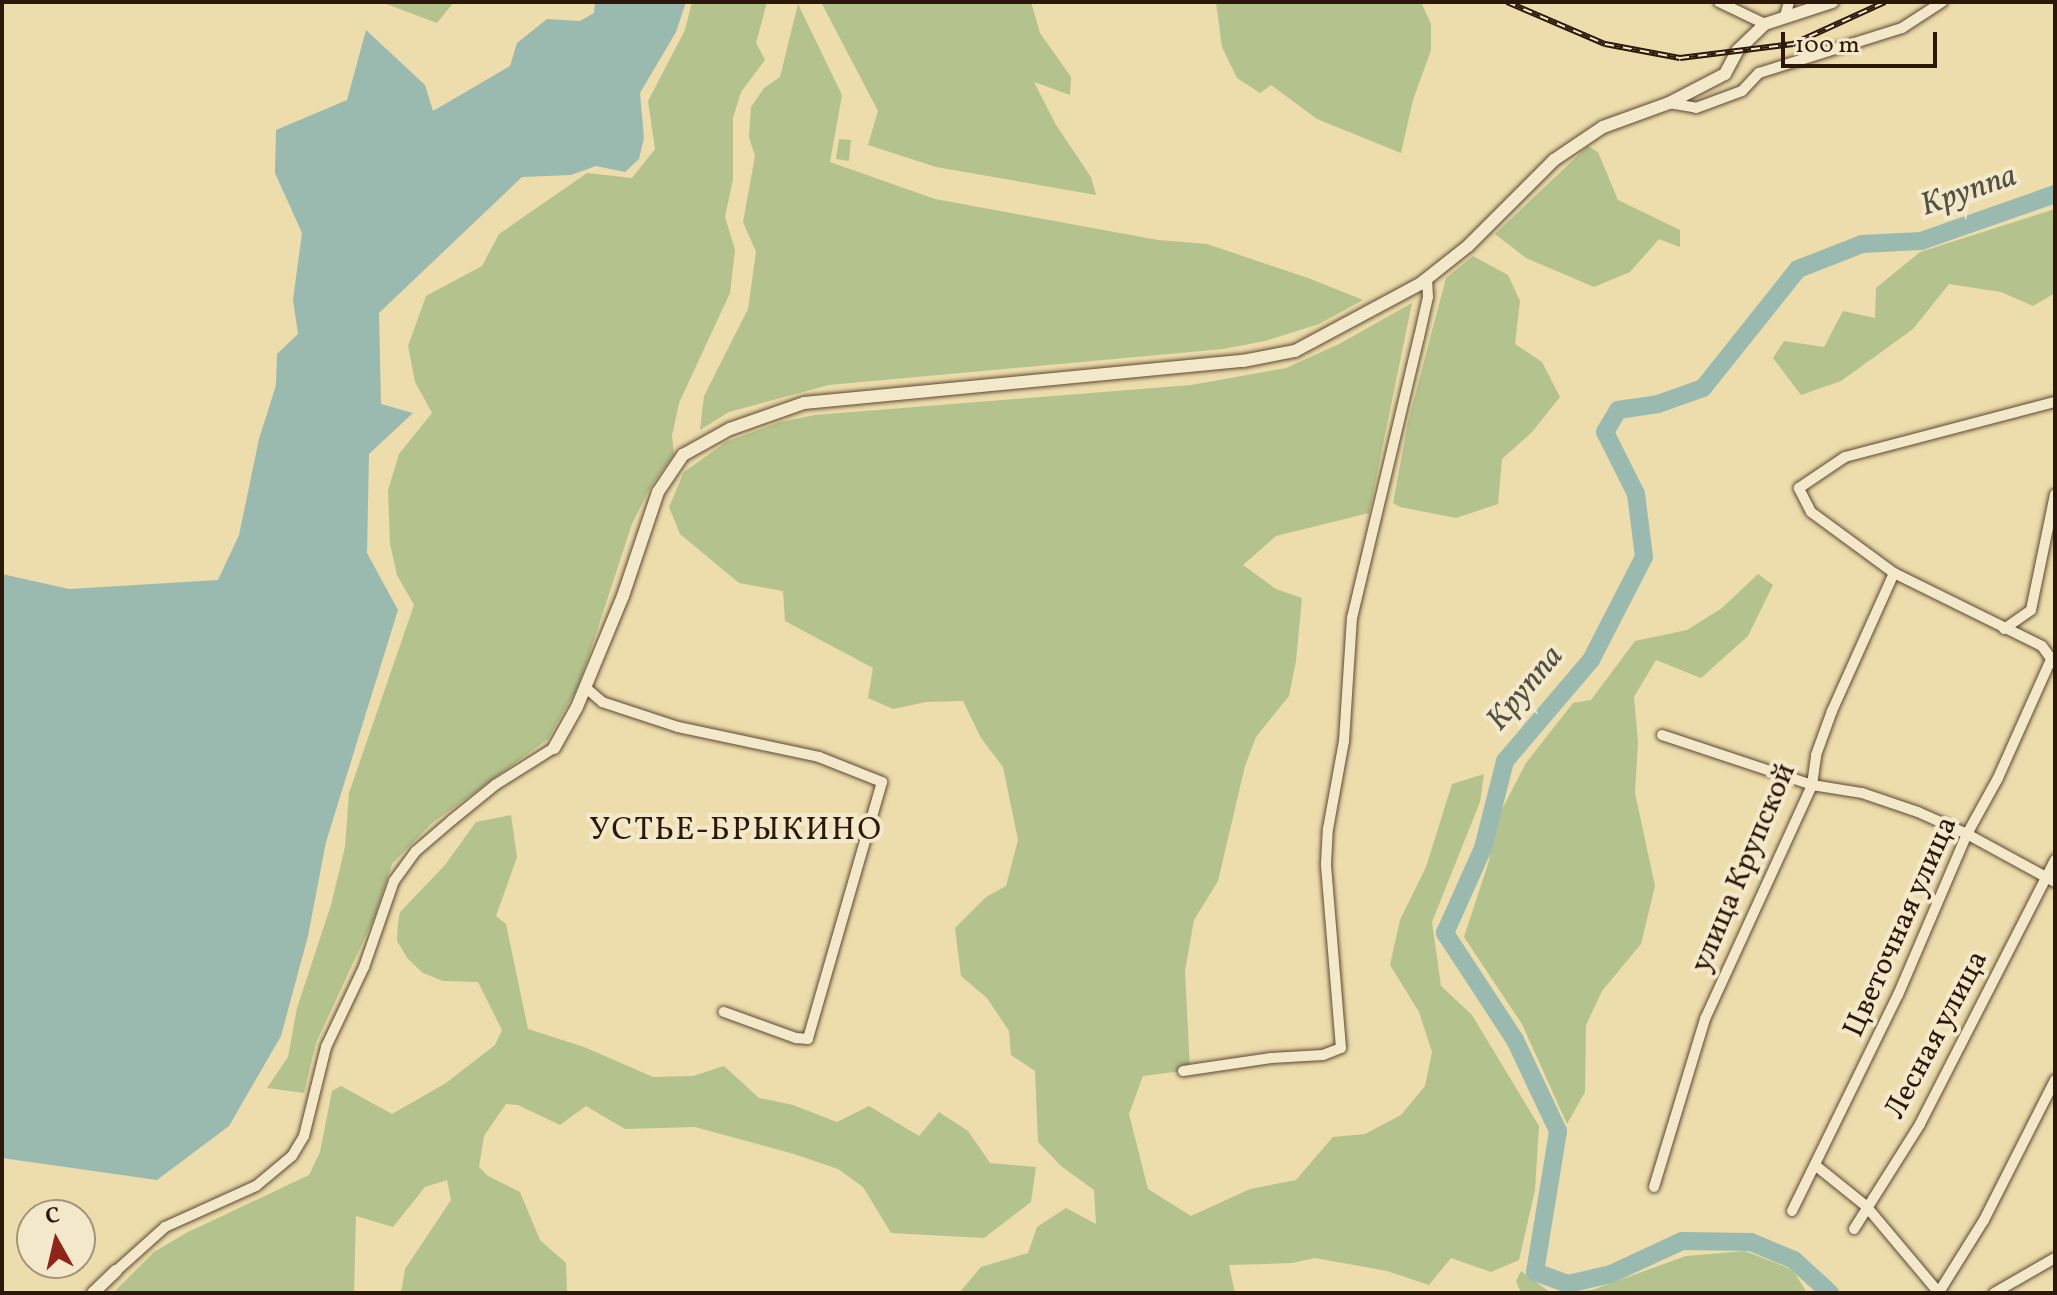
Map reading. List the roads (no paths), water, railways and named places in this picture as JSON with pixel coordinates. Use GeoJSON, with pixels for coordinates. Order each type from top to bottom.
{"type":"FeatureCollection","features":[{"type":"Feature","properties":{"kind":"street"},"geometry":{"type":"LineString","coordinates":[[1719,2],[1765,24]]}},
{"type":"Feature","properties":{"kind":"street"},"geometry":{"type":"LineString","coordinates":[[1785,16],[1789,2]]}},
{"type":"Feature","properties":{"kind":"street"},"geometry":{"type":"LineString","coordinates":[[93,1293],[165,1227],[256,1186],[292,1156],[304,1136],[326,1047],[364,967],[394,881],[416,851],[452,820],[495,785],[554,748],[585,687],[623,596],[658,492],[683,455],[730,429],[804,403],[1243,361],[1295,351],[1339,330],[1427,278],[1488,227],[1554,160],[1603,127],[1669,103],[1725,74],[1738,50],[1765,24],[1832,2]]}},
{"type":"Feature","properties":{"kind":"street"},"geometry":{"type":"LineString","coordinates":[[1669,103],[1696,108],[1742,91],[1759,73],[1902,28],[1942,2]]}},
{"type":"Feature","properties":{"kind":"street"},"geometry":{"type":"LineString","coordinates":[[1183,1071],[1271,1058],[1323,1055],[1341,1048],[1326,864],[1328,829],[1344,741],[1352,618],[1428,297],[1427,278]]}},
{"type":"Feature","properties":{"kind":"street"},"geometry":{"type":"LineString","coordinates":[[2053,663],[2042,646],[1894,573],[1811,512],[1799,488],[1845,457],[2055,402]]}},
{"type":"Feature","properties":{"kind":"street"},"geometry":{"type":"LineString","coordinates":[[2004,629],[2031,610],[2055,494]]}},
{"type":"Feature","properties":{"kind":"street","name":"улица Крупской"},"geometry":{"type":"LineString","coordinates":[[1654,1187],[1705,1019],[1812,785],[1816,755],[1832,711],[1894,573]]}},
{"type":"Feature","properties":{"kind":"street","name":"Цветочная улица"},"geometry":{"type":"LineString","coordinates":[[1792,1211],[1898,995],[1967,834],[1998,778],[2053,663]]}},
{"type":"Feature","properties":{"kind":"street"},"geometry":{"type":"LineString","coordinates":[[585,687],[602,702],[678,727],[819,757],[882,782],[808,1039],[796,1038],[724,1012]]}},
{"type":"Feature","properties":{"kind":"street"},"geometry":{"type":"LineString","coordinates":[[1662,735],[1812,785],[1862,793],[1967,834],[2051,880]]}},
{"type":"Feature","properties":{"kind":"street","name":"Лесная улица"},"geometry":{"type":"LineString","coordinates":[[1854,1229],[1920,1124],[2051,880],[2055,860]]}},
{"type":"Feature","properties":{"kind":"street"},"geometry":{"type":"LineString","coordinates":[[1815,1165],[1866,1206],[1939,1292],[1984,1220],[2055,1080]]}},
{"type":"Feature","properties":{"kind":"street"},"geometry":{"type":"LineString","coordinates":[[1994,1293],[2055,1258]]}},
{"type":"Feature","properties":{"kind":"water"},"geometry":{"type":"Polygon","coordinates":[[[595,2],[686,2],[676,32],[640,93],[644,138],[639,159],[625,172],[596,166],[571,175],[522,177],[379,313],[381,404],[413,413],[369,454],[367,553],[398,610],[326,842],[308,936],[281,1036],[229,1126],[157,1180],[2,1158],[2,574],[69,589],[218,580],[239,535],[259,439],[276,385],[277,354],[298,334],[293,300],[302,233],[275,173],[276,130],[347,100],[366,30],[425,85],[433,111],[510,66],[517,43],[547,19],[580,21],[594,13],[595,2]]]}},
{"type":"Feature","properties":{"kind":"waterway","name":"Круппа"},"geometry":{"type":"LineString","coordinates":[[1830,1293],[1794,1260],[1751,1242],[1682,1241],[1611,1274],[1568,1284],[1535,1272],[1558,1131],[1515,1040],[1445,933],[1483,848],[1505,761],[1591,660],[1644,557],[1636,494],[1605,432],[1618,410],[1658,404],[1703,388],[1798,269],[1862,244],[1921,241],[2055,194]]}},
{"type":"Feature","properties":{"kind":"railway"},"geometry":{"type":"LineString","coordinates":[[1507,2],[1605,44],[1680,58],[1793,44],[1885,2]]}},
{"type":"Feature","properties":{"kind":"district","name":"УСТЬЕ-БРЫКИНО"},"geometry":{"type":"Point","coordinates":[736,831]}}]}
